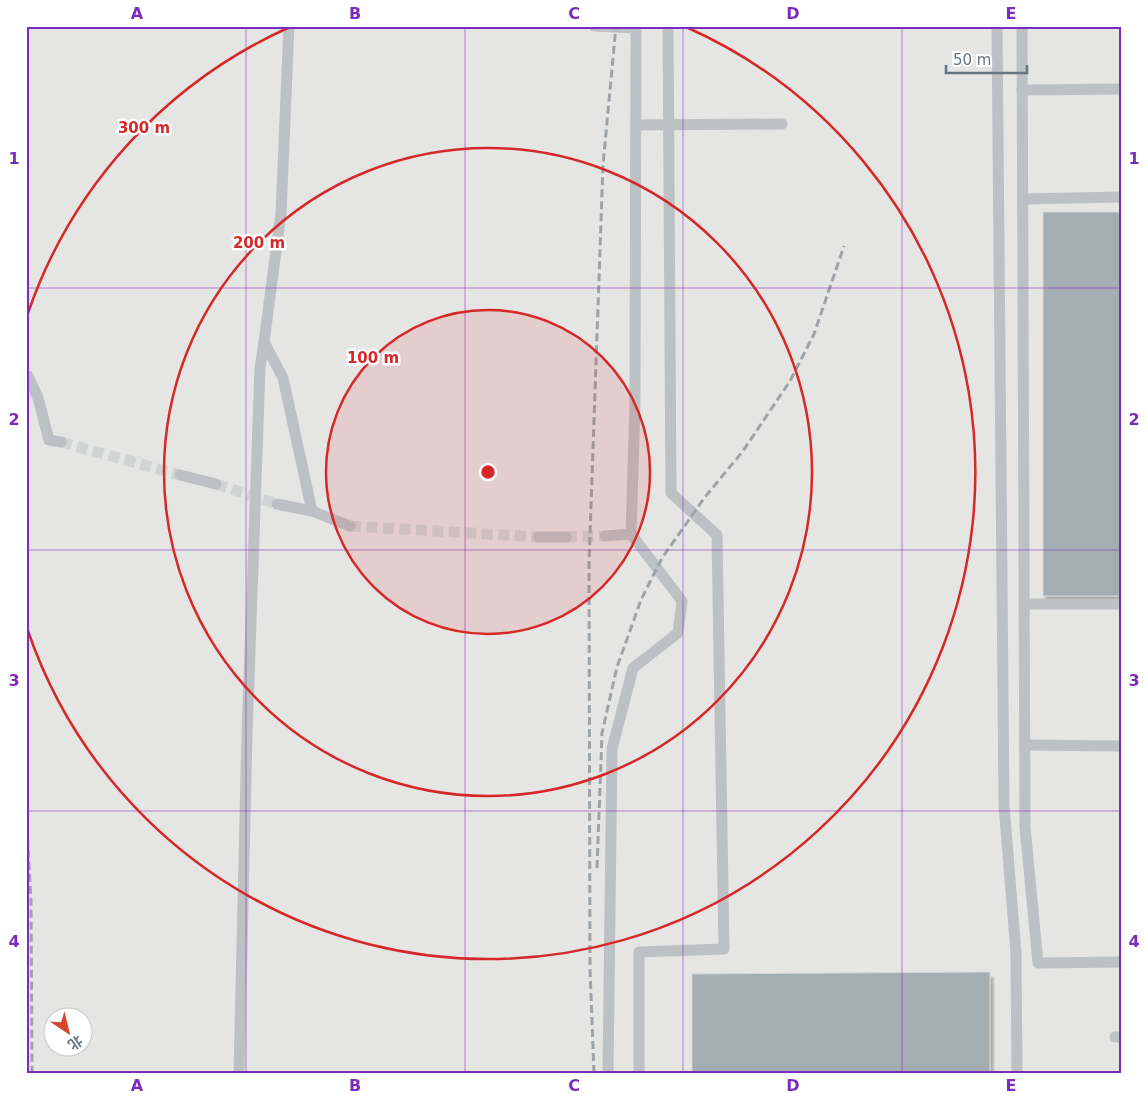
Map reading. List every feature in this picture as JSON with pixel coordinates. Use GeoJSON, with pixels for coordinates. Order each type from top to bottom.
{"type":"FeatureCollection","features":[{"type":"Feature","properties":{"kind":"street"},"geometry":{"type":"LineString","coordinates":[[239,1073],[247,734],[260,368],[281,213],[289,26]]}},
{"type":"Feature","properties":{"kind":"street"},"geometry":{"type":"LineString","coordinates":[[594,26],[636,27],[635,404],[631,534],[682,600],[678,633],[633,668],[612,749],[608,1073]]}},
{"type":"Feature","properties":{"kind":"street"},"geometry":{"type":"LineString","coordinates":[[639,1073],[639,952],[724,949],[717,535],[671,492],[668,26]]}},
{"type":"Feature","properties":{"kind":"street"},"geometry":{"type":"LineString","coordinates":[[997,26],[1004,804],[1016,952],[1017,1073]]}},
{"type":"Feature","properties":{"kind":"street"},"geometry":{"type":"LineString","coordinates":[[1022,26],[1025,827],[1038,963],[1122,962]]}},
{"type":"Feature","properties":{"kind":"street"},"geometry":{"type":"LineString","coordinates":[[1022,90],[1122,89]]}},
{"type":"Feature","properties":{"kind":"street"},"geometry":{"type":"LineString","coordinates":[[636,125],[782,124]]}},
{"type":"Feature","properties":{"kind":"street"},"geometry":{"type":"LineString","coordinates":[[1023,199],[1122,197]]}},
{"type":"Feature","properties":{"kind":"street"},"geometry":{"type":"LineString","coordinates":[[264,342],[283,378],[312,511]]}},
{"type":"Feature","properties":{"kind":"street"},"geometry":{"type":"LineString","coordinates":[[28,376],[38,398],[49,440],[61,442]]}},
{"type":"Feature","properties":{"kind":"street"},"geometry":{"type":"LineString","coordinates":[[180,474],[216,484]]}},
{"type":"Feature","properties":{"kind":"street"},"geometry":{"type":"LineString","coordinates":[[277,504],[312,511],[350,526]]}},
{"type":"Feature","properties":{"kind":"street"},"geometry":{"type":"LineString","coordinates":[[605,536],[631,534]]}},
{"type":"Feature","properties":{"kind":"street"},"geometry":{"type":"LineString","coordinates":[[540,537],[566,537]]}},
{"type":"Feature","properties":{"kind":"street"},"geometry":{"type":"LineString","coordinates":[[1024,604],[1122,604]]}},
{"type":"Feature","properties":{"kind":"street"},"geometry":{"type":"LineString","coordinates":[[1025,745],[1122,746]]}},
{"type":"Feature","properties":{"kind":"shaded area"},"geometry":{"type":"Polygon","coordinates":[[[26,26],[1122,26],[1122,1073],[26,1073],[26,26]]]}},
{"type":"Feature","properties":{"kind":"building"},"geometry":{"type":"Polygon","coordinates":[[[1043,212],[1122,212],[1122,596],[1043,596],[1043,212]]]}},
{"type":"Feature","properties":{"kind":"building"},"geometry":{"type":"Polygon","coordinates":[[[990,972],[990,1073],[692,1073],[692,974],[990,972]]]}},
{"type":"Feature","properties":{"kind":"tunnel"},"geometry":{"type":"LineString","coordinates":[[61,442],[180,475]]}},
{"type":"Feature","properties":{"kind":"tunnel"},"geometry":{"type":"LineString","coordinates":[[216,484],[277,504]]}},
{"type":"Feature","properties":{"kind":"tunnel"},"geometry":{"type":"LineString","coordinates":[[350,526],[539,537]]}},
{"type":"Feature","properties":{"kind":"tunnel"},"geometry":{"type":"LineString","coordinates":[[566,537],[605,536]]}},
{"type":"Feature","properties":{"kind":"railway"},"geometry":{"type":"LineString","coordinates":[[594,1073],[590,969],[589,563],[603,165],[616,26]]}},
{"type":"Feature","properties":{"kind":"railway"},"geometry":{"type":"LineString","coordinates":[[597,868],[602,733],[617,667],[641,600],[662,558],[705,497],[743,451],[790,381],[814,334],[844,246]]}},
{"type":"Feature","properties":{"kind":"railway"},"geometry":{"type":"LineString","coordinates":[[26,814],[31,901],[32,1073]]}}]}
